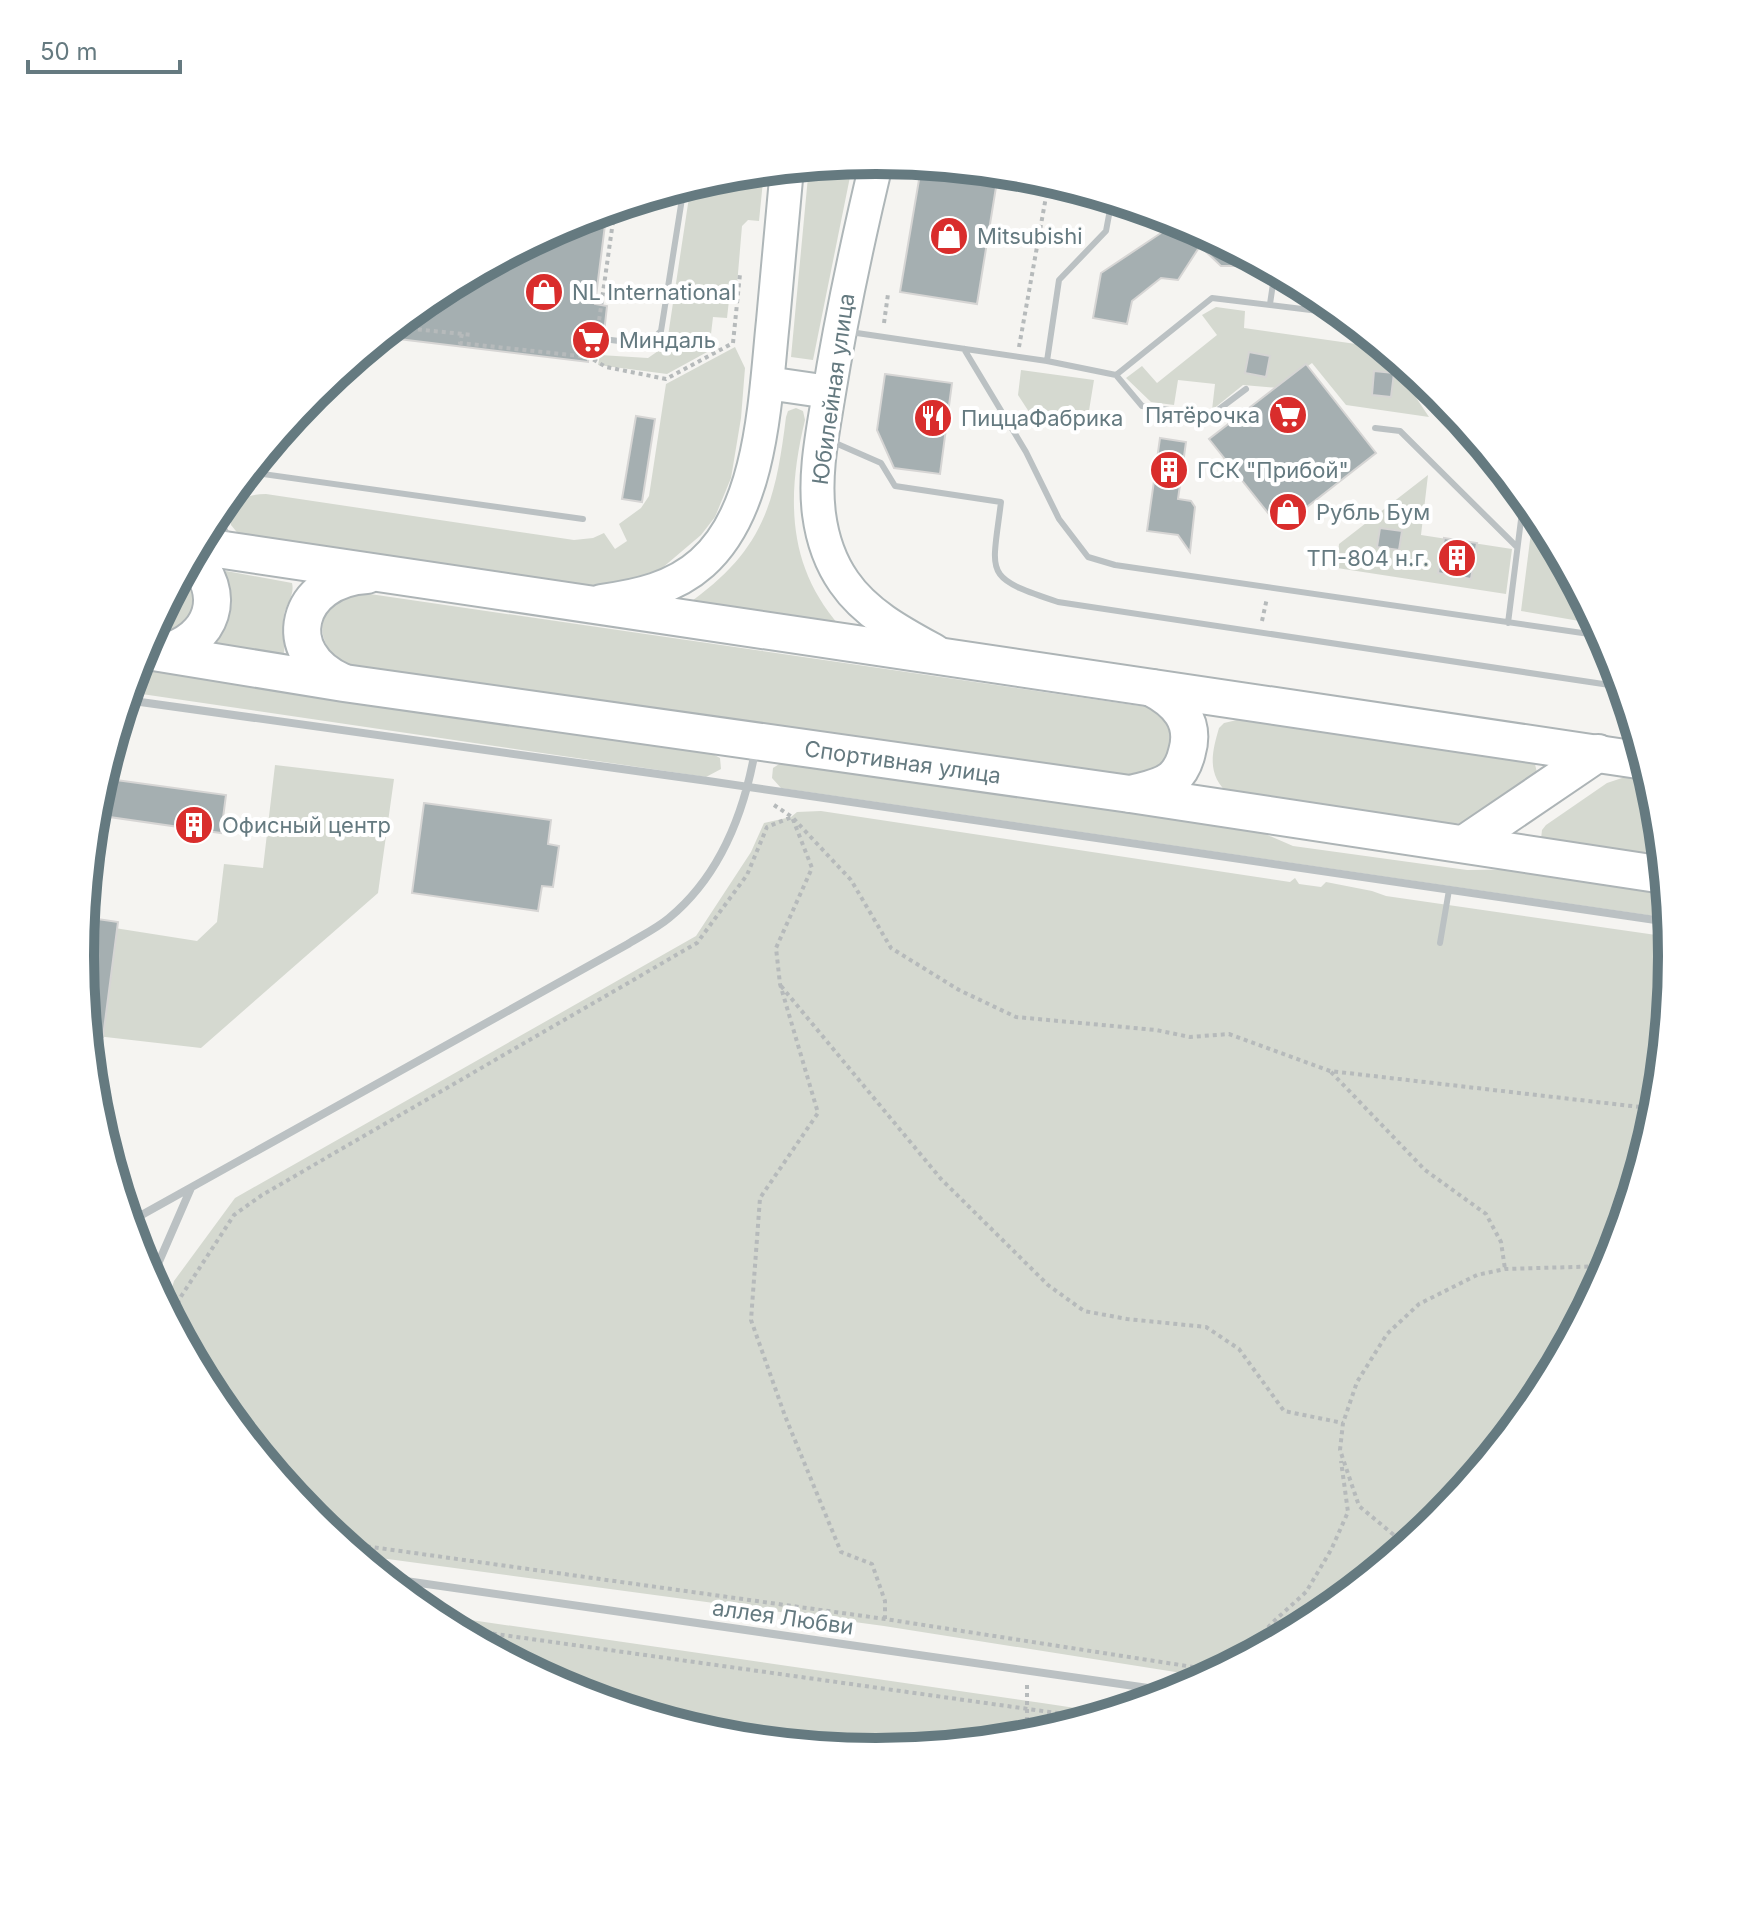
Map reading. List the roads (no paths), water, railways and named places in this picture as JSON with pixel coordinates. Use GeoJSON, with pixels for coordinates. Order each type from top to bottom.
{"type":"FeatureCollection","features":[{"type":"Feature","properties":{"kind":"main road","name":"Юбилейная улица"},"geometry":{"type":"LineString","coordinates":[[874,174],[838,331],[817,481],[819,511],[823,536],[844,582],[865,606],[899,632],[949,658]]}},
{"type":"Feature","properties":{"kind":"main road"},"geometry":{"type":"LineString","coordinates":[[586,603],[640,595],[674,582],[702,563],[721,541],[739,509],[761,430],[786,179]]}},
{"type":"Feature","properties":{"kind":"main road"},"geometry":{"type":"LineString","coordinates":[[767,383],[829,392]]}},
{"type":"Feature","properties":{"kind":"main road"},"geometry":{"type":"LineString","coordinates":[[209,548],[1632,759]]}},
{"type":"Feature","properties":{"kind":"main road"},"geometry":{"type":"LineString","coordinates":[[156,651],[181,648],[196,637],[207,622],[212,604],[211,585],[199,564]]}},
{"type":"Feature","properties":{"kind":"main road"},"geometry":{"type":"LineString","coordinates":[[344,683],[327,675],[313,662],[305,645],[303,629],[306,612],[320,592],[340,578],[385,574]]}},
{"type":"Feature","properties":{"kind":"main road","name":"Спортивная улица"},"geometry":{"type":"LineString","coordinates":[[156,652],[344,683],[1130,794],[1653,873]]}},
{"type":"Feature","properties":{"kind":"main road"},"geometry":{"type":"LineString","coordinates":[[1130,794],[1158,787],[1173,778],[1189,748],[1190,729],[1184,714],[1170,697],[1150,687]]}},
{"type":"Feature","properties":{"kind":"main road"},"geometry":{"type":"LineString","coordinates":[[1464,844],[1598,753]]}},
{"type":"Feature","properties":{"kind":"street"},"geometry":{"type":"LineString","coordinates":[[137,702],[1657,920]]}},
{"type":"Feature","properties":{"kind":"street"},"geometry":{"type":"LineString","coordinates":[[140,1216],[628,944],[669,918],[697,891],[722,852],[749,788],[757,742]]}},
{"type":"Feature","properties":{"kind":"street"},"geometry":{"type":"LineString","coordinates":[[158,1264],[192,1188]]}},
{"type":"Feature","properties":{"kind":"street","name":"аллея Любви"},"geometry":{"type":"LineString","coordinates":[[407,1581],[1148,1688]]}},
{"type":"Feature","properties":{"kind":"lane"},"geometry":{"type":"LineString","coordinates":[[603,339],[642,343],[651,341],[661,331],[682,198]]}},
{"type":"Feature","properties":{"kind":"lane"},"geometry":{"type":"LineString","coordinates":[[1047,361],[1059,280],[1106,231],[1110,210]]}},
{"type":"Feature","properties":{"kind":"lane"},"geometry":{"type":"LineString","coordinates":[[1270,304],[1273,282]]}},
{"type":"Feature","properties":{"kind":"lane"},"geometry":{"type":"LineString","coordinates":[[1116,375],[1212,298],[1318,311]]}},
{"type":"Feature","properties":{"kind":"lane"},"geometry":{"type":"LineString","coordinates":[[838,331],[1047,361],[1116,375],[1142,406],[1210,416],[1246,389]]}},
{"type":"Feature","properties":{"kind":"lane"},"geometry":{"type":"LineString","coordinates":[[964,349],[1026,452],[1059,519],[1088,557],[1115,565],[1588,634]]}},
{"type":"Feature","properties":{"kind":"lane"},"geometry":{"type":"LineString","coordinates":[[1375,428],[1400,431],[1517,547]]}},
{"type":"Feature","properties":{"kind":"lane"},"geometry":{"type":"LineString","coordinates":[[822,438],[881,463],[895,486],[1001,502],[993,563],[1001,578],[1020,590],[1058,602],[1609,685]]}},
{"type":"Feature","properties":{"kind":"lane"},"geometry":{"type":"LineString","coordinates":[[260,474],[583,519]]}},
{"type":"Feature","properties":{"kind":"lane"},"geometry":{"type":"LineString","coordinates":[[1508,623],[1521,515]]}},
{"type":"Feature","properties":{"kind":"lane"},"geometry":{"type":"LineString","coordinates":[[222,528],[241,553]]}},
{"type":"Feature","properties":{"kind":"lane"},"geometry":{"type":"LineString","coordinates":[[1440,943],[1449,890]]}},
{"type":"Feature","properties":{"kind":"place","name":"Mitsubishi"},"geometry":{"type":"Point","coordinates":[949,236]}},
{"type":"Feature","properties":{"kind":"place","name":"NL International"},"geometry":{"type":"Point","coordinates":[544,292]}},
{"type":"Feature","properties":{"kind":"place","name":"Миндаль"},"geometry":{"type":"Point","coordinates":[591,340]}},
{"type":"Feature","properties":{"kind":"place","name":"Пятёрочка"},"geometry":{"type":"Point","coordinates":[1288,415]}},
{"type":"Feature","properties":{"kind":"place","name":"ПиццаФабрика"},"geometry":{"type":"Point","coordinates":[933,418]}},
{"type":"Feature","properties":{"kind":"place","name":"ГСК \"Прибой\""},"geometry":{"type":"Point","coordinates":[1169,470]}},
{"type":"Feature","properties":{"kind":"place","name":"Рубль Бум"},"geometry":{"type":"Point","coordinates":[1288,512]}},
{"type":"Feature","properties":{"kind":"place","name":"ТП-804 н.г."},"geometry":{"type":"Point","coordinates":[1457,558]}},
{"type":"Feature","properties":{"kind":"place","name":"Офисный центр"},"geometry":{"type":"Point","coordinates":[194,825]}}]}
